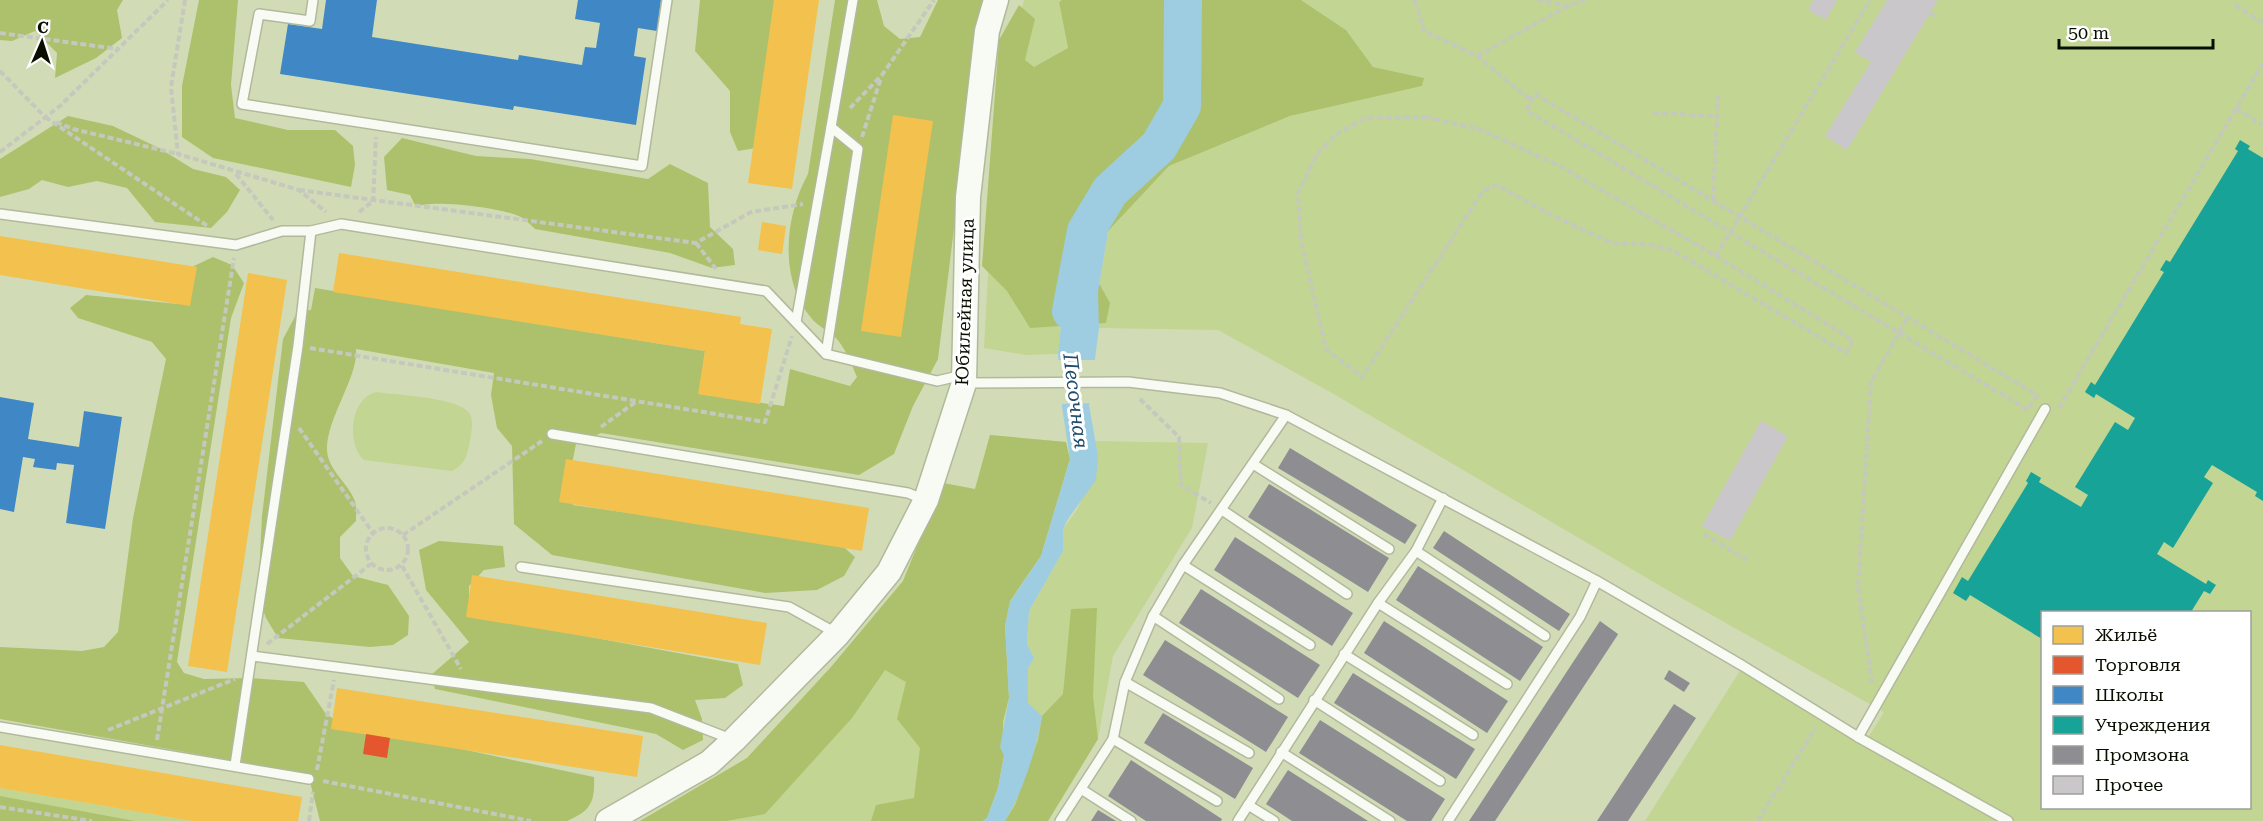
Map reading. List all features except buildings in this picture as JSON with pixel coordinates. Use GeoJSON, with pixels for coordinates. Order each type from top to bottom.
{"type":"FeatureCollection","features":[{"type":"Feature","properties":{"kind":"street","name":"Юбилейная улица"},"geometry":{"type":"LineString","coordinates":[[608,821],[709,763],[734,740],[838,634],[889,572],[926,500],[965,379],[968,197],[987,31],[996,0]]}},
{"type":"Feature","properties":{"kind":"lane"},"geometry":{"type":"LineString","coordinates":[[313,0],[310,21],[259,14],[242,104],[642,166],[667,0]]}},
{"type":"Feature","properties":{"kind":"lane"},"geometry":{"type":"LineString","coordinates":[[796,322],[853,0]]}},
{"type":"Feature","properties":{"kind":"lane"},"geometry":{"type":"LineString","coordinates":[[826,354],[858,149],[831,127]]}},
{"type":"Feature","properties":{"kind":"lane"},"geometry":{"type":"LineString","coordinates":[[0,214],[236,245],[282,231],[311,231],[341,224],[766,291],[826,354],[937,381],[965,379],[1026,383],[1128,381],[1220,393],[1286,415],[1597,581],[1858,737],[2008,821]]}},
{"type":"Feature","properties":{"kind":"lane"},"geometry":{"type":"LineString","coordinates":[[235,765],[298,346],[311,231]]}},
{"type":"Feature","properties":{"kind":"lane"},"geometry":{"type":"LineString","coordinates":[[1858,737],[2045,409]]}},
{"type":"Feature","properties":{"kind":"lane"},"geometry":{"type":"LineString","coordinates":[[1060,821],[1113,739],[1125,682],[1154,616],[1183,565],[1286,415]]}},
{"type":"Feature","properties":{"kind":"lane"},"geometry":{"type":"LineString","coordinates":[[552,434],[908,493],[926,500]]}},
{"type":"Feature","properties":{"kind":"lane"},"geometry":{"type":"LineString","coordinates":[[1253,464],[1389,549]]}},
{"type":"Feature","properties":{"kind":"lane"},"geometry":{"type":"LineString","coordinates":[[1238,821],[1377,603],[1416,551],[1443,498]]}},
{"type":"Feature","properties":{"kind":"lane"},"geometry":{"type":"LineString","coordinates":[[1222,510],[1347,594]]}},
{"type":"Feature","properties":{"kind":"lane"},"geometry":{"type":"LineString","coordinates":[[1416,551],[1545,636]]}},
{"type":"Feature","properties":{"kind":"lane"},"geometry":{"type":"LineString","coordinates":[[1183,565],[1310,645]]}},
{"type":"Feature","properties":{"kind":"lane"},"geometry":{"type":"LineString","coordinates":[[521,567],[789,607],[838,634]]}},
{"type":"Feature","properties":{"kind":"lane"},"geometry":{"type":"LineString","coordinates":[[1448,821],[1580,617],[1597,581]]}},
{"type":"Feature","properties":{"kind":"lane"},"geometry":{"type":"LineString","coordinates":[[1377,603],[1507,684]]}},
{"type":"Feature","properties":{"kind":"lane"},"geometry":{"type":"LineString","coordinates":[[1154,616],[1279,699]]}},
{"type":"Feature","properties":{"kind":"lane"},"geometry":{"type":"LineString","coordinates":[[1344,654],[1473,735]]}},
{"type":"Feature","properties":{"kind":"lane"},"geometry":{"type":"LineString","coordinates":[[252,656],[651,708],[734,740]]}},
{"type":"Feature","properties":{"kind":"lane"},"geometry":{"type":"LineString","coordinates":[[1125,682],[1249,753]]}},
{"type":"Feature","properties":{"kind":"lane"},"geometry":{"type":"LineString","coordinates":[[1314,700],[1440,781]]}},
{"type":"Feature","properties":{"kind":"lane"},"geometry":{"type":"LineString","coordinates":[[0,727],[312,779]]}},
{"type":"Feature","properties":{"kind":"lane"},"geometry":{"type":"LineString","coordinates":[[1113,739],[1217,801]]}},
{"type":"Feature","properties":{"kind":"lane"},"geometry":{"type":"LineString","coordinates":[[1281,752],[1390,821]]}},
{"type":"Feature","properties":{"kind":"lane"},"geometry":{"type":"LineString","coordinates":[[1080,789],[1131,821]]}},
{"type":"Feature","properties":{"kind":"lane"},"geometry":{"type":"LineString","coordinates":[[1248,805],[1274,821]]}},
{"type":"Feature","properties":{"kind":"path"},"geometry":{"type":"LineString","coordinates":[[0,152],[60,106],[168,0]]}},
{"type":"Feature","properties":{"kind":"path"},"geometry":{"type":"LineString","coordinates":[[178,154],[171,87],[185,0]]}},
{"type":"Feature","properties":{"kind":"path"},"geometry":{"type":"LineString","coordinates":[[831,127],[882,75],[934,0]]}},
{"type":"Feature","properties":{"kind":"path"},"geometry":{"type":"LineString","coordinates":[[1415,0],[1424,31],[1478,56],[1532,101]]}},
{"type":"Feature","properties":{"kind":"path"},"geometry":{"type":"LineString","coordinates":[[1536,0],[1568,6]]}},
{"type":"Feature","properties":{"kind":"path"},"geometry":{"type":"LineString","coordinates":[[1478,56],[1568,6],[1585,0]]}},
{"type":"Feature","properties":{"kind":"path"},"geometry":{"type":"LineString","coordinates":[[1716,256],[1870,0]]}},
{"type":"Feature","properties":{"kind":"path"},"geometry":{"type":"LineString","coordinates":[[2235,5],[2263,23]]}},
{"type":"Feature","properties":{"kind":"path"},"geometry":{"type":"LineString","coordinates":[[0,33],[119,49]]}},
{"type":"Feature","properties":{"kind":"path"},"geometry":{"type":"LineString","coordinates":[[2034,401],[2055,415],[2263,63]]}},
{"type":"Feature","properties":{"kind":"path"},"geometry":{"type":"LineString","coordinates":[[0,71],[45,117],[236,245],[155,752]]}},
{"type":"Feature","properties":{"kind":"path"},"geometry":{"type":"LineString","coordinates":[[858,149],[882,75]]}},
{"type":"Feature","properties":{"kind":"path"},"geometry":{"type":"LineString","coordinates":[[2028,410],[1526,110],[1536,94],[2037,395]]}},
{"type":"Feature","properties":{"kind":"path"},"geometry":{"type":"LineString","coordinates":[[1713,201],[1718,96]]}},
{"type":"Feature","properties":{"kind":"path"},"geometry":{"type":"LineString","coordinates":[[2236,109],[2263,125]]}},
{"type":"Feature","properties":{"kind":"path"},"geometry":{"type":"LineString","coordinates":[[1653,113],[1717,116]]}},
{"type":"Feature","properties":{"kind":"path"},"geometry":{"type":"LineString","coordinates":[[45,117],[73,129],[178,154],[299,190],[372,202],[696,243],[751,212],[807,203],[820,191]]}},
{"type":"Feature","properties":{"kind":"path"},"geometry":{"type":"LineString","coordinates":[[1425,117],[1479,129],[1558,165],[1716,256],[1853,340],[1846,353],[1674,250],[1653,245],[1612,243],[1555,217],[1497,185],[1483,192],[1362,377],[1326,349],[1301,240],[1298,193],[1316,156],[1335,135],[1365,118],[1425,117]]}},
{"type":"Feature","properties":{"kind":"path"},"geometry":{"type":"LineString","coordinates":[[372,202],[376,125]]}},
{"type":"Feature","properties":{"kind":"path"},"geometry":{"type":"LineString","coordinates":[[236,173],[282,231]]}},
{"type":"Feature","properties":{"kind":"path"},"geometry":{"type":"LineString","coordinates":[[299,190],[341,224]]}},
{"type":"Feature","properties":{"kind":"path"},"geometry":{"type":"LineString","coordinates":[[696,243],[729,285]]}},
{"type":"Feature","properties":{"kind":"path"},"geometry":{"type":"LineString","coordinates":[[1875,708],[1858,587],[1871,382],[1908,317]]}},
{"type":"Feature","properties":{"kind":"path"},"geometry":{"type":"LineString","coordinates":[[298,346],[765,422],[796,322]]}},
{"type":"Feature","properties":{"kind":"path"},"geometry":{"type":"LineString","coordinates":[[1134,399],[1152,401]]}},
{"type":"Feature","properties":{"kind":"path"},"geometry":{"type":"LineString","coordinates":[[1140,399],[1179,437],[1180,485],[1222,510]]}},
{"type":"Feature","properties":{"kind":"path"},"geometry":{"type":"LineString","coordinates":[[585,439],[637,401]]}},
{"type":"Feature","properties":{"kind":"path"},"geometry":{"type":"LineString","coordinates":[[288,412],[373,533]]}},
{"type":"Feature","properties":{"kind":"path"},"geometry":{"type":"LineString","coordinates":[[404,535],[552,434]]}},
{"type":"Feature","properties":{"kind":"path"},"geometry":{"type":"LineString","coordinates":[[388,528],[404,535],[409,551],[402,566],[386,571],[371,564],[365,548],[373,533],[388,528]]}},
{"type":"Feature","properties":{"kind":"path"},"geometry":{"type":"LineString","coordinates":[[1704,534],[1747,561]]}},
{"type":"Feature","properties":{"kind":"path"},"geometry":{"type":"LineString","coordinates":[[252,656],[371,564]]}},
{"type":"Feature","properties":{"kind":"path"},"geometry":{"type":"LineString","coordinates":[[402,566],[470,684]]}},
{"type":"Feature","properties":{"kind":"path"},"geometry":{"type":"LineString","coordinates":[[309,821],[312,779],[336,667]]}},
{"type":"Feature","properties":{"kind":"path"},"geometry":{"type":"LineString","coordinates":[[81,740],[249,673]]}},
{"type":"Feature","properties":{"kind":"path"},"geometry":{"type":"LineString","coordinates":[[1758,821],[1823,716]]}},
{"type":"Feature","properties":{"kind":"path"},"geometry":{"type":"LineString","coordinates":[[312,779],[531,821]]}},
{"type":"Feature","properties":{"kind":"path"},"geometry":{"type":"LineString","coordinates":[[0,807],[92,821]]}},
{"type":"Feature","properties":{"kind":"green space"},"geometry":{"type":"Polygon","coordinates":[[[0,0],[123,0],[117,10],[122,38],[96,58],[55,78],[57,53],[35,31],[12,41],[0,40],[0,0]]]}},
{"type":"Feature","properties":{"kind":"green space"},"geometry":{"type":"Polygon","coordinates":[[[199,0],[238,0],[231,85],[235,118],[288,130],[335,130],[353,146],[355,165],[351,187],[213,158],[182,137],[182,86],[199,0]]]}},
{"type":"Feature","properties":{"kind":"green space"},"geometry":{"type":"Polygon","coordinates":[[[700,0],[775,0],[756,148],[738,151],[730,132],[730,91],[695,51],[700,0]]]}},
{"type":"Feature","properties":{"kind":"green space"},"geometry":{"type":"Polygon","coordinates":[[[835,0],[877,0],[884,26],[900,39],[920,37],[938,0],[982,0],[938,359],[913,406],[894,454],[859,475],[601,433],[576,444],[568,484],[573,505],[839,543],[855,557],[844,576],[817,590],[765,593],[552,555],[514,524],[512,446],[497,428],[491,395],[494,373],[356,349],[353,372],[332,425],[327,450],[334,470],[351,493],[356,507],[356,521],[340,537],[340,558],[353,576],[388,585],[409,616],[408,635],[393,645],[370,647],[278,638],[266,618],[258,597],[262,516],[283,339],[298,311],[311,310],[315,288],[705,351],[699,394],[784,406],[790,369],[850,386],[857,377],[845,350],[834,336],[812,319],[801,303],[794,286],[789,247],[794,208],[808,174],[835,0]]]}},
{"type":"Feature","properties":{"kind":"green space"},"geometry":{"type":"Polygon","coordinates":[[[1024,0],[1062,0],[1059,2],[1068,48],[1063,307],[1058,354],[1026,355],[984,348],[992,201],[1009,56],[1024,0]]]}},
{"type":"Feature","properties":{"kind":"green space"},"geometry":{"type":"Polygon","coordinates":[[[1062,0],[1301,0],[1346,30],[1373,67],[1424,78],[1422,86],[1290,116],[1169,166],[1071,271],[1100,285],[1110,303],[1106,323],[1030,328],[1007,291],[982,266],[999,40],[1019,5],[1035,19],[1025,60],[1034,67],[1068,48],[1059,2],[1062,0]]]}},
{"type":"Feature","properties":{"kind":"green space"},"geometry":{"type":"Polygon","coordinates":[[[1301,0],[2263,0],[2263,821],[1645,821],[1743,666],[1793,697],[1869,736],[1884,712],[1669,591],[1332,393],[1218,330],[1099,328],[1098,292],[1108,232],[1169,166],[1290,116],[1422,86],[1423,78],[1373,67],[1346,30],[1301,0]]]}},
{"type":"Feature","properties":{"kind":"green space"},"geometry":{"type":"Polygon","coordinates":[[[68,116],[113,126],[159,148],[193,169],[226,177],[240,190],[227,212],[211,228],[155,222],[127,188],[97,181],[68,187],[42,180],[29,189],[0,197],[0,159],[68,116]]]}},
{"type":"Feature","properties":{"kind":"green space"},"geometry":{"type":"Polygon","coordinates":[[[402,138],[476,156],[530,159],[648,179],[670,164],[708,183],[710,227],[733,249],[735,265],[712,268],[670,253],[535,229],[519,216],[507,212],[450,204],[416,207],[410,195],[387,190],[384,157],[402,138]]]}},
{"type":"Feature","properties":{"kind":"green space"},"geometry":{"type":"Polygon","coordinates":[[[213,257],[232,265],[244,283],[231,318],[177,662],[184,673],[204,679],[251,678],[304,682],[326,714],[342,724],[594,777],[594,793],[590,805],[581,813],[567,821],[320,821],[308,774],[0,719],[0,647],[82,651],[104,647],[118,632],[133,518],[166,359],[152,342],[78,318],[70,308],[86,295],[178,304],[194,266],[213,257]]]}},
{"type":"Feature","properties":{"kind":"green space"},"geometry":{"type":"Polygon","coordinates":[[[376,392],[441,400],[464,408],[470,414],[472,424],[468,451],[463,462],[452,471],[364,460],[358,453],[355,443],[354,422],[361,403],[367,396],[376,392]]]}},
{"type":"Feature","properties":{"kind":"green space"},"geometry":{"type":"Polygon","coordinates":[[[990,435],[1066,442],[1005,626],[1009,698],[983,821],[640,821],[747,758],[831,667],[903,581],[943,483],[975,489],[990,435]]]}},
{"type":"Feature","properties":{"kind":"green space"},"geometry":{"type":"Polygon","coordinates":[[[990,435],[1066,442],[1070,459],[1041,556],[1010,601],[1005,626],[1009,698],[1003,721],[1004,756],[998,788],[987,818],[983,821],[871,821],[876,805],[914,798],[920,748],[897,719],[906,682],[885,670],[852,718],[765,814],[726,821],[640,821],[747,758],[831,667],[903,581],[943,483],[975,489],[990,435]]]}},
{"type":"Feature","properties":{"kind":"green space"},"geometry":{"type":"Polygon","coordinates":[[[1095,441],[1208,443],[1192,528],[1113,656],[1098,739],[1048,821],[1005,821],[1028,704],[1028,668],[1034,658],[1027,644],[1029,611],[1063,551],[1063,529],[1078,508],[1098,456],[1095,441]]]}},
{"type":"Feature","properties":{"kind":"green space"},"geometry":{"type":"Polygon","coordinates":[[[439,541],[503,546],[505,567],[484,570],[469,586],[469,615],[738,664],[743,685],[725,698],[695,700],[702,719],[703,740],[683,750],[656,734],[435,689],[431,675],[469,642],[426,590],[419,550],[439,541]]]}},
{"type":"Feature","properties":{"kind":"green space"},"geometry":{"type":"Polygon","coordinates":[[[1097,608],[1093,696],[1098,739],[1048,821],[1005,821],[1015,805],[1038,740],[1042,716],[1063,694],[1071,609],[1097,608]]]}},
{"type":"Feature","properties":{"kind":"green space"},"geometry":{"type":"Polygon","coordinates":[[[0,788],[192,821],[0,821],[0,788]]]}},
{"type":"Feature","properties":{"kind":"green space"},"geometry":{"type":"Polygon","coordinates":[[[0,796],[135,821],[0,821],[0,796]]]}},
{"type":"Feature","properties":{"kind":"water"},"geometry":{"type":"Polygon","coordinates":[[[1108,232],[1098,292],[1099,328],[1089,405],[1098,456],[1096,480],[1068,519],[1063,529],[1063,551],[1029,611],[1027,644],[1034,658],[1028,668],[1028,703],[1042,716],[1028,770],[1018,797],[1005,821],[983,821],[987,818],[998,788],[1004,756],[1000,747],[1009,698],[1005,626],[1010,602],[1041,556],[1070,459],[1062,407],[1058,354],[1070,271],[1108,232]]]}},
{"type":"Feature","properties":{"kind":"pier"},"geometry":{"type":"Polygon","coordinates":[[[1055,360],[1098,360],[1092,403],[1058,404],[1055,360]]]}},
{"type":"Feature","properties":{"kind":"waterway","name":"Песочная"},"geometry":{"type":"LineString","coordinates":[[1071,311],[1086,231],[1110,191],[1159,146],[1182,106],[1183,0]]}}]}
